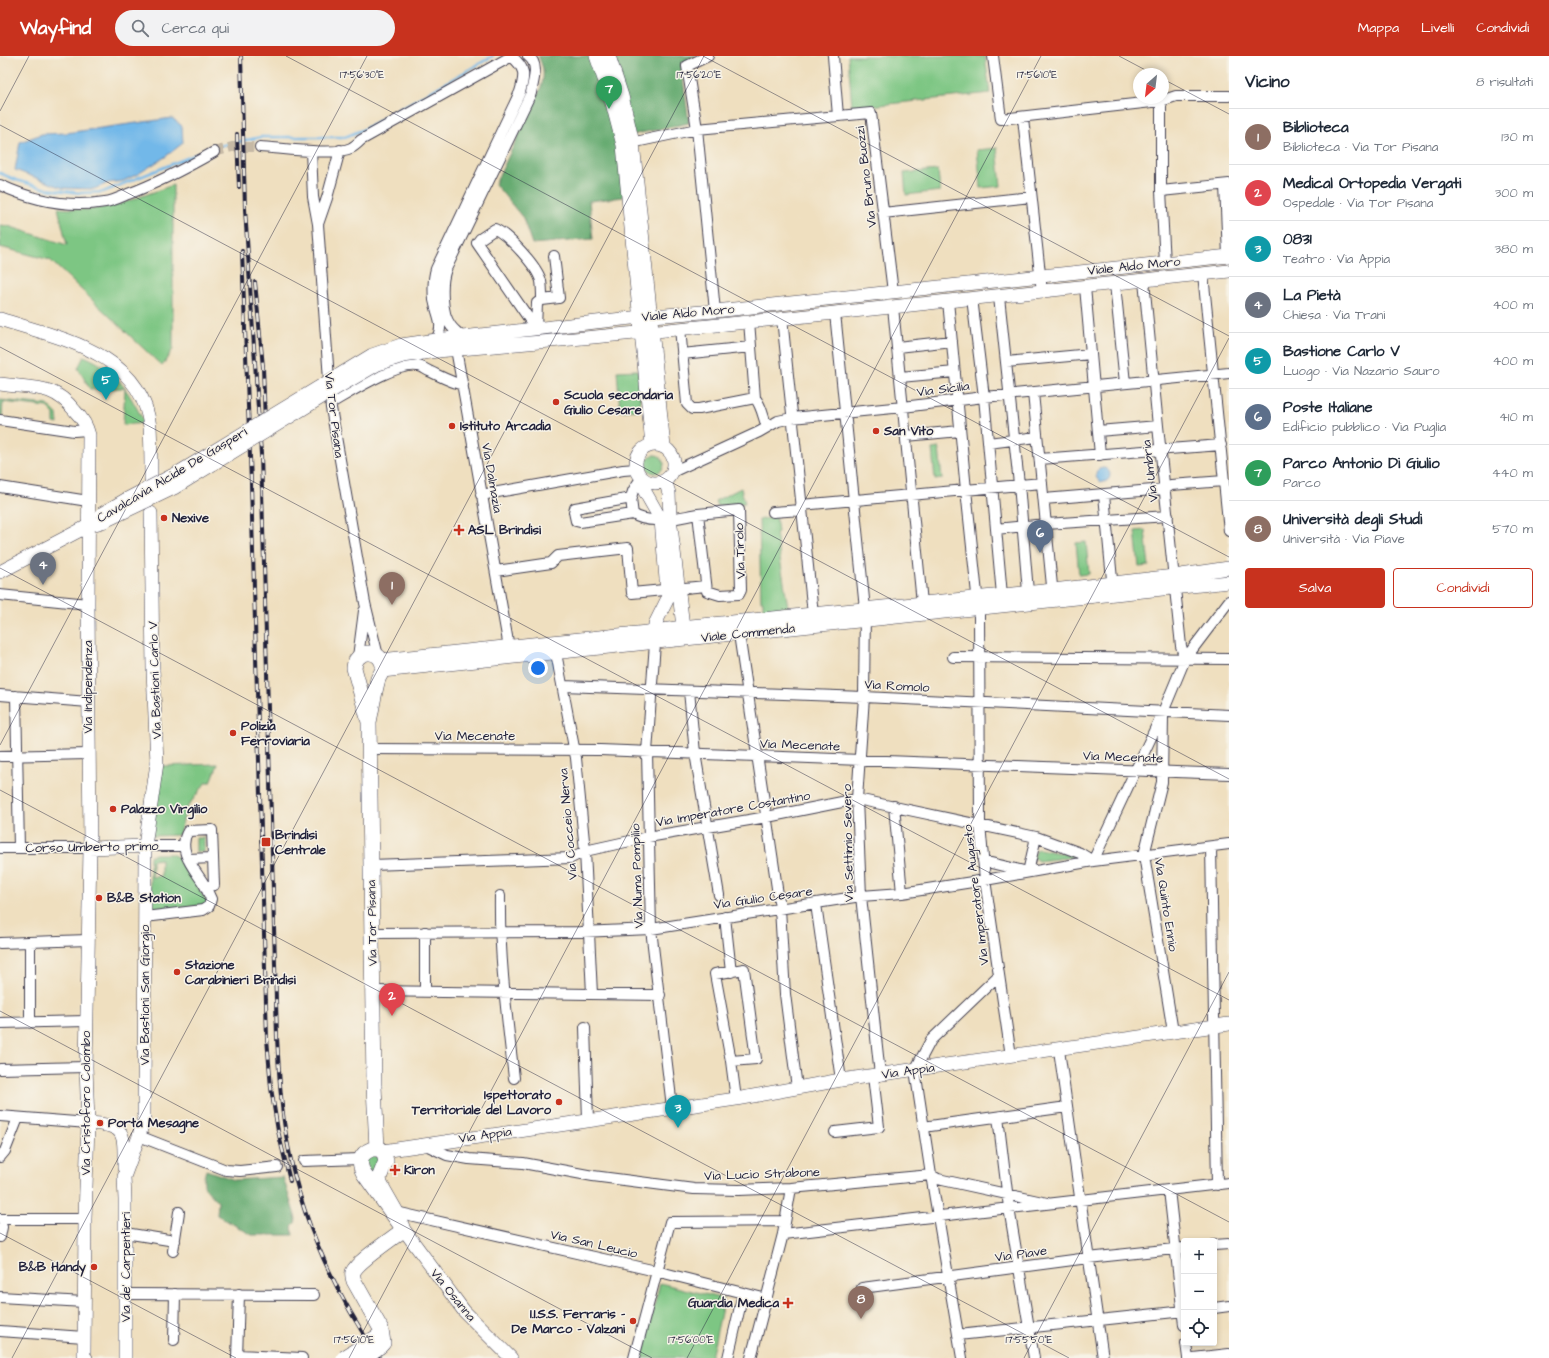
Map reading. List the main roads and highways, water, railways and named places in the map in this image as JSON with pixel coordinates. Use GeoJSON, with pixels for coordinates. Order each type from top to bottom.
{"type":"FeatureCollection","features":[{"type":"Feature","properties":{"kind":"main road","name":"Via Tor Pisana"},"geometry":{"type":"LineString","coordinates":[[369,722],[354,668],[355,661],[364,653],[371,653],[380,666],[369,722],[374,1086],[380,1150]]}},
{"type":"Feature","properties":{"kind":"main road"},"geometry":{"type":"LineString","coordinates":[[357,676],[363,680],[371,681],[380,666]]}},
{"type":"Feature","properties":{"kind":"main road","name":"Via Osanna"},"geometry":{"type":"LineString","coordinates":[[380,1150],[386,1162],[379,1178],[380,1184],[396,1212],[402,1227],[360,1167],[360,1159],[366,1151],[380,1150]]}},
{"type":"Feature","properties":{"kind":"main road"},"geometry":{"type":"LineString","coordinates":[[380,1339],[377,1323],[354,1281],[352,1274],[354,1270],[365,1260],[399,1233],[402,1227]]}},
{"type":"Feature","properties":{"kind":"main road"},"geometry":{"type":"LineString","coordinates":[[344,1358],[380,1339]]}},
{"type":"Feature","properties":{"kind":"main road"},"geometry":{"type":"LineString","coordinates":[[364,1358],[380,1339]]}},
{"type":"Feature","properties":{"kind":"water"},"geometry":{"type":"Polygon","coordinates":[[[172,118],[182,126],[183,143],[165,157],[138,174],[123,181],[108,183],[94,189],[63,188],[15,170],[20,142],[42,134],[66,133],[172,118]]]}},
{"type":"Feature","properties":{"kind":"water"},"geometry":{"type":"Polygon","coordinates":[[[1100,468],[1106,468],[1110,472],[1110,478],[1106,482],[1100,482],[1096,478],[1096,472],[1100,468]]]}},
{"type":"Feature","properties":{"kind":"waterway"},"geometry":{"type":"LineString","coordinates":[[0,173],[16,180],[47,189],[81,193],[103,192],[214,147],[261,137],[345,137],[362,130],[493,56]]}},
{"type":"Feature","properties":{"kind":"tunnel"},"geometry":{"type":"LineString","coordinates":[[214,152],[232,147],[260,147]]}},
{"type":"Feature","properties":{"kind":"railway"},"geometry":{"type":"LineString","coordinates":[[241,56],[245,209],[261,454],[277,1037],[282,1105],[294,1174],[312,1230],[335,1283],[363,1334],[379,1358]]}},
{"type":"Feature","properties":{"kind":"railway"},"geometry":{"type":"LineString","coordinates":[[237,134],[239,187]]}},
{"type":"Feature","properties":{"kind":"railway"},"geometry":{"type":"LineString","coordinates":[[242,251],[251,483],[267,1038],[271,1088],[278,1131],[290,1181]]}},
{"type":"Feature","properties":{"kind":"railway"},"geometry":{"type":"LineString","coordinates":[[255,282],[263,367],[265,424]]}},
{"type":"Feature","properties":{"kind":"place","name":"Parco Antonio Di Giulio"},"geometry":{"type":"Point","coordinates":[609,109]}},
{"type":"Feature","properties":{"kind":"place","name":"Bastione Carlo V"},"geometry":{"type":"Point","coordinates":[106,400]}},
{"type":"Feature","properties":{"kind":"place","name":"Scuola secondaria Giulio Cesare"},"geometry":{"type":"Point","coordinates":[556,402]}},
{"type":"Feature","properties":{"kind":"place","name":"Istituto Arcadia"},"geometry":{"type":"Point","coordinates":[452,426]}},
{"type":"Feature","properties":{"kind":"place","name":"San Vito"},"geometry":{"type":"Point","coordinates":[876,431]}},
{"type":"Feature","properties":{"kind":"place","name":"Nexive"},"geometry":{"type":"Point","coordinates":[164,518]}},
{"type":"Feature","properties":{"kind":"place","name":"ASL Brindisi"},"geometry":{"type":"Point","coordinates":[459,530]}},
{"type":"Feature","properties":{"kind":"place","name":"Poste Italiane"},"geometry":{"type":"Point","coordinates":[1040,553]}},
{"type":"Feature","properties":{"kind":"place","name":"La Pietà"},"geometry":{"type":"Point","coordinates":[43,585]}},
{"type":"Feature","properties":{"kind":"place","name":"Biblioteca"},"geometry":{"type":"Point","coordinates":[392,605]}},
{"type":"Feature","properties":{"kind":"place","name":"Polizia Ferroviaria"},"geometry":{"type":"Point","coordinates":[233,733]}},
{"type":"Feature","properties":{"kind":"place","name":"Palazzo Virgilio"},"geometry":{"type":"Point","coordinates":[113,809]}},
{"type":"Feature","properties":{"kind":"place","name":"Brindisi Centrale"},"geometry":{"type":"Point","coordinates":[266,842]}},
{"type":"Feature","properties":{"kind":"place","name":"B&B Station"},"geometry":{"type":"Point","coordinates":[99,898]}},
{"type":"Feature","properties":{"kind":"place","name":"Stazione Carabinieri Brindisi"},"geometry":{"type":"Point","coordinates":[177,972]}},
{"type":"Feature","properties":{"kind":"place","name":"Medical Ortopedia Vergati"},"geometry":{"type":"Point","coordinates":[392,1016]}},
{"type":"Feature","properties":{"kind":"place","name":"Ispettorato Territoriale del Lavoro"},"geometry":{"type":"Point","coordinates":[559,1102]}},
{"type":"Feature","properties":{"kind":"place","name":"Porta Mesagne"},"geometry":{"type":"Point","coordinates":[100,1123]}},
{"type":"Feature","properties":{"kind":"place","name":"0831"},"geometry":{"type":"Point","coordinates":[678,1128]}},
{"type":"Feature","properties":{"kind":"place","name":"Kiron"},"geometry":{"type":"Point","coordinates":[395,1170]}},
{"type":"Feature","properties":{"kind":"place","name":"B&B Handy"},"geometry":{"type":"Point","coordinates":[94,1267]}},
{"type":"Feature","properties":{"kind":"place","name":"Guardia Medica"},"geometry":{"type":"Point","coordinates":[788,1303]}},
{"type":"Feature","properties":{"kind":"place","name":"Università degli Studi"},"geometry":{"type":"Point","coordinates":[861,1319]}},
{"type":"Feature","properties":{"kind":"place","name":"I.I.S.S. Ferraris - De Marco - Valzani"},"geometry":{"type":"Point","coordinates":[633,1321]}}]}
